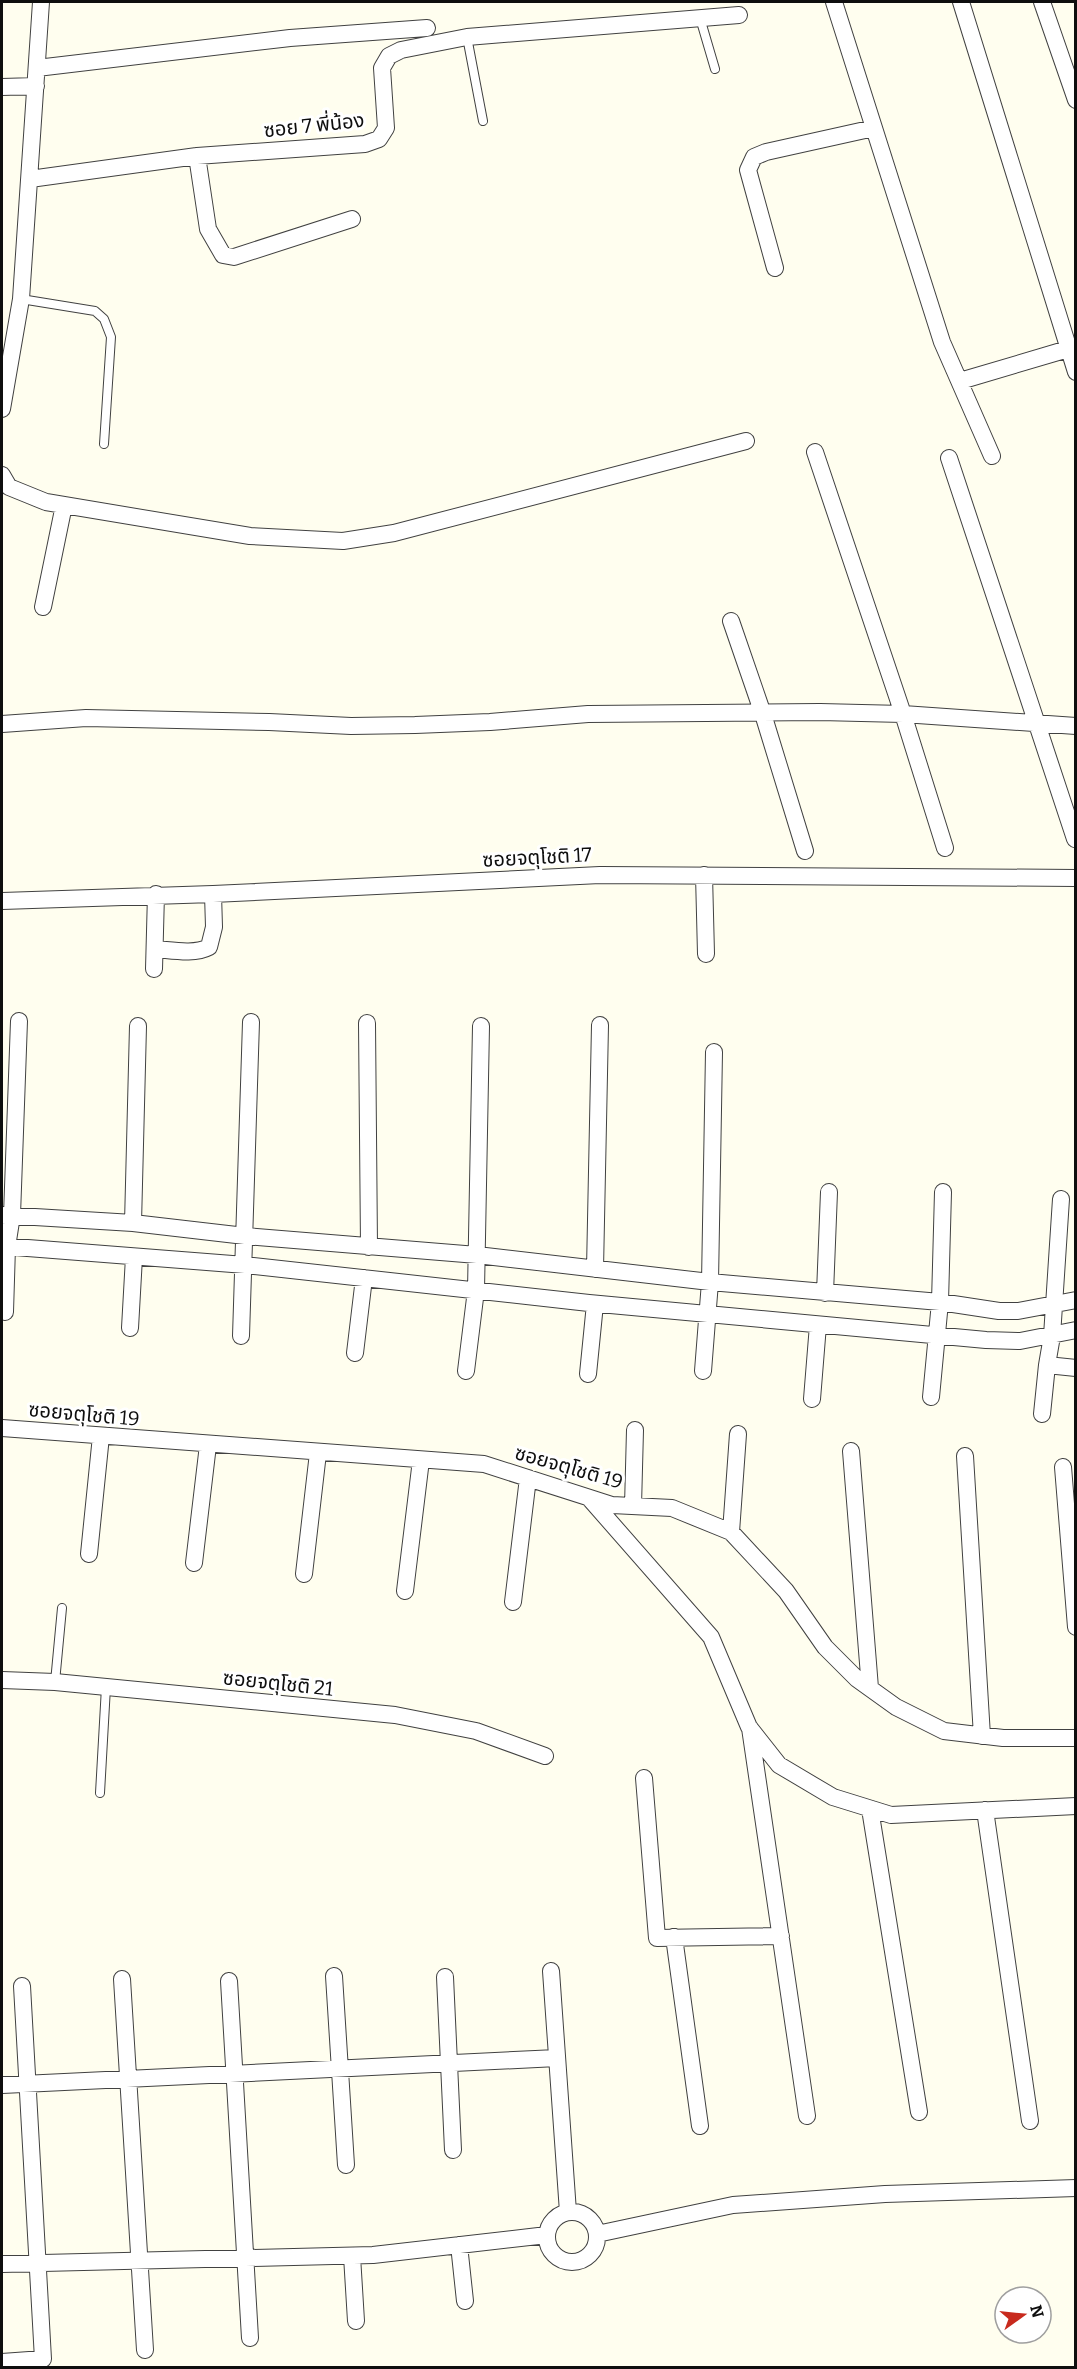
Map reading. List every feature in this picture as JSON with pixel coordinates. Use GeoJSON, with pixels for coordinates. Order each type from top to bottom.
{"type":"FeatureCollection","features":[{"type":"Feature","properties":{"kind":"street"},"geometry":{"type":"LineString","coordinates":[[2,409],[4,376],[21,300],[41,2]]}},
{"type":"Feature","properties":{"kind":"street"},"geometry":{"type":"LineString","coordinates":[[834,2],[942,342],[992,456]]}},
{"type":"Feature","properties":{"kind":"street"},"geometry":{"type":"LineString","coordinates":[[961,2],[1076,372]]}},
{"type":"Feature","properties":{"kind":"street"},"geometry":{"type":"LineString","coordinates":[[1042,2],[1076,100]]}},
{"type":"Feature","properties":{"kind":"street","name":"ซอย 7 พี่น้อง"},"geometry":{"type":"LineString","coordinates":[[30,178],[197,156],[364,144],[379,139],[386,128],[382,68],[389,56],[401,50],[467,37],[739,15]]}},
{"type":"Feature","properties":{"kind":"street"},"geometry":{"type":"LineString","coordinates":[[37,68],[290,38],[427,28]]}},
{"type":"Feature","properties":{"kind":"street"},"geometry":{"type":"LineString","coordinates":[[2,87],[36,86]]}},
{"type":"Feature","properties":{"kind":"street"},"geometry":{"type":"LineString","coordinates":[[775,268],[748,170],[754,157],[766,152],[874,128]]}},
{"type":"Feature","properties":{"kind":"street"},"geometry":{"type":"LineString","coordinates":[[197,156],[208,229],[222,255],[234,257],[352,219]]}},
{"type":"Feature","properties":{"kind":"street"},"geometry":{"type":"LineString","coordinates":[[960,381],[1068,349]]}},
{"type":"Feature","properties":{"kind":"street"},"geometry":{"type":"LineString","coordinates":[[2,476],[9,488],[46,502],[250,536],[343,541],[394,533],[746,441]]}},
{"type":"Feature","properties":{"kind":"street"},"geometry":{"type":"LineString","coordinates":[[815,452],[903,714],[945,848]]}},
{"type":"Feature","properties":{"kind":"street"},"geometry":{"type":"LineString","coordinates":[[949,458],[1075,839]]}},
{"type":"Feature","properties":{"kind":"street"},"geometry":{"type":"LineString","coordinates":[[42,608],[64,505]]}},
{"type":"Feature","properties":{"kind":"street"},"geometry":{"type":"LineString","coordinates":[[731,621],[763,714],[805,851]]}},
{"type":"Feature","properties":{"kind":"street"},"geometry":{"type":"LineString","coordinates":[[2,724],[86,718],[351,726],[490,723],[588,714],[903,714],[1076,726]]}},
{"type":"Feature","properties":{"kind":"street","name":"ซอยจตุโชติ 17"},"geometry":{"type":"LineString","coordinates":[[2,901],[156,894],[213,894],[600,875],[1076,878]]}},
{"type":"Feature","properties":{"kind":"street"},"geometry":{"type":"LineString","coordinates":[[704,875],[706,954]]}},
{"type":"Feature","properties":{"kind":"street"},"geometry":{"type":"LineString","coordinates":[[154,969],[156,894]]}},
{"type":"Feature","properties":{"kind":"street"},"geometry":{"type":"LineString","coordinates":[[155,949],[189,951],[209,947],[214,927],[213,894]]}},
{"type":"Feature","properties":{"kind":"street"},"geometry":{"type":"LineString","coordinates":[[5,1312],[4,1247],[19,1021]]}},
{"type":"Feature","properties":{"kind":"street"},"geometry":{"type":"LineString","coordinates":[[241,1336],[251,1022]]}},
{"type":"Feature","properties":{"kind":"street"},"geometry":{"type":"LineString","coordinates":[[367,1023],[369,1247]]}},
{"type":"Feature","properties":{"kind":"street"},"geometry":{"type":"LineString","coordinates":[[595,1269],[600,1025]]}},
{"type":"Feature","properties":{"kind":"street"},"geometry":{"type":"LineString","coordinates":[[133,1223],[138,1026]]}},
{"type":"Feature","properties":{"kind":"street"},"geometry":{"type":"LineString","coordinates":[[466,1371],[476,1290],[482,1026]]}},
{"type":"Feature","properties":{"kind":"street"},"geometry":{"type":"LineString","coordinates":[[703,1371],[710,1282],[714,1052]]}},
{"type":"Feature","properties":{"kind":"street"},"geometry":{"type":"LineString","coordinates":[[825,1293],[829,1192]]}},
{"type":"Feature","properties":{"kind":"street"},"geometry":{"type":"LineString","coordinates":[[931,1397],[940,1302],[943,1192]]}},
{"type":"Feature","properties":{"kind":"street"},"geometry":{"type":"LineString","coordinates":[[1042,1414],[1052,1336],[1061,1199]]}},
{"type":"Feature","properties":{"kind":"street"},"geometry":{"type":"LineString","coordinates":[[7,1215],[133,1223],[245,1236],[477,1256],[710,1282],[940,1302],[999,1311],[1018,1311],[1054,1302],[1076,1300]]}},
{"type":"Feature","properties":{"kind":"street"},"geometry":{"type":"LineString","coordinates":[[4,1247],[245,1265],[595,1304],[986,1341],[1020,1341],[1076,1330]]}},
{"type":"Feature","properties":{"kind":"street"},"geometry":{"type":"LineString","coordinates":[[130,1328],[134,1257]]}},
{"type":"Feature","properties":{"kind":"street"},"geometry":{"type":"LineString","coordinates":[[355,1353],[364,1278]]}},
{"type":"Feature","properties":{"kind":"street"},"geometry":{"type":"LineString","coordinates":[[588,1374],[595,1304]]}},
{"type":"Feature","properties":{"kind":"street"},"geometry":{"type":"LineString","coordinates":[[812,1399],[818,1325]]}},
{"type":"Feature","properties":{"kind":"street"},"geometry":{"type":"LineString","coordinates":[[1047,1365],[1076,1368]]}},
{"type":"Feature","properties":{"kind":"street","name":"ซอยจตุโชติ 19"},"geometry":{"type":"LineString","coordinates":[[2,1428],[484,1464],[612,1505],[672,1508],[731,1532],[786,1591],[825,1647],[870,1688],[896,1707],[944,1731],[1003,1738],[1076,1737]]}},
{"type":"Feature","properties":{"kind":"street"},"geometry":{"type":"LineString","coordinates":[[633,1506],[635,1430]]}},
{"type":"Feature","properties":{"kind":"street"},"geometry":{"type":"LineString","coordinates":[[731,1532],[738,1434]]}},
{"type":"Feature","properties":{"kind":"street"},"geometry":{"type":"LineString","coordinates":[[89,1554],[101,1436]]}},
{"type":"Feature","properties":{"kind":"street"},"geometry":{"type":"LineString","coordinates":[[194,1563],[208,1444]]}},
{"type":"Feature","properties":{"kind":"street"},"geometry":{"type":"LineString","coordinates":[[851,1451],[870,1688]]}},
{"type":"Feature","properties":{"kind":"street"},"geometry":{"type":"LineString","coordinates":[[304,1574],[318,1453]]}},
{"type":"Feature","properties":{"kind":"street"},"geometry":{"type":"LineString","coordinates":[[965,1456],[982,1736]]}},
{"type":"Feature","properties":{"kind":"street"},"geometry":{"type":"LineString","coordinates":[[405,1591],[421,1460]]}},
{"type":"Feature","properties":{"kind":"street"},"geometry":{"type":"LineString","coordinates":[[1063,1467],[1076,1626]]}},
{"type":"Feature","properties":{"kind":"street"},"geometry":{"type":"LineString","coordinates":[[513,1602],[528,1478]]}},
{"type":"Feature","properties":{"kind":"street"},"geometry":{"type":"LineString","coordinates":[[589,1498],[711,1637],[750,1727],[779,1765],[833,1797],[891,1815],[1076,1806]]}},
{"type":"Feature","properties":{"kind":"street","name":"ซอยจตุโชติ 21"},"geometry":{"type":"LineString","coordinates":[[2,1680],[55,1682],[395,1715],[476,1731],[545,1756]]}},
{"type":"Feature","properties":{"kind":"street"},"geometry":{"type":"LineString","coordinates":[[750,1727],[807,2116]]}},
{"type":"Feature","properties":{"kind":"street"},"geometry":{"type":"LineString","coordinates":[[644,1778],[657,1938],[781,1936]]}},
{"type":"Feature","properties":{"kind":"street"},"geometry":{"type":"LineString","coordinates":[[870,1809],[919,2112]]}},
{"type":"Feature","properties":{"kind":"street"},"geometry":{"type":"LineString","coordinates":[[985,1810],[1030,2121]]}},
{"type":"Feature","properties":{"kind":"street"},"geometry":{"type":"LineString","coordinates":[[674,1938],[700,2126]]}},
{"type":"Feature","properties":{"kind":"street"},"geometry":{"type":"LineString","coordinates":[[551,1971],[568,2212]]}},
{"type":"Feature","properties":{"kind":"street"},"geometry":{"type":"LineString","coordinates":[[334,1976],[346,2165]]}},
{"type":"Feature","properties":{"kind":"street"},"geometry":{"type":"LineString","coordinates":[[445,1977],[453,2150]]}},
{"type":"Feature","properties":{"kind":"street"},"geometry":{"type":"LineString","coordinates":[[122,1979],[145,2350]]}},
{"type":"Feature","properties":{"kind":"street"},"geometry":{"type":"LineString","coordinates":[[229,1981],[250,2338]]}},
{"type":"Feature","properties":{"kind":"street"},"geometry":{"type":"LineString","coordinates":[[2,2362],[43,2359],[22,1986]]}},
{"type":"Feature","properties":{"kind":"street"},"geometry":{"type":"LineString","coordinates":[[2,2085],[557,2058]]}},
{"type":"Feature","properties":{"kind":"street"},"geometry":{"type":"LineString","coordinates":[[597,2234],[733,2205],[885,2194],[1076,2188]]}},
{"type":"Feature","properties":{"kind":"street"},"geometry":{"type":"LineString","coordinates":[[568,2212],[576,2212],[590,2219],[597,2234],[594,2250],[589,2256],[573,2262],[566,2261],[552,2252],[547,2235],[554,2220],[568,2212]]}},
{"type":"Feature","properties":{"kind":"street"},"geometry":{"type":"LineString","coordinates":[[2,2264],[352,2256],[547,2235]]}},
{"type":"Feature","properties":{"kind":"street"},"geometry":{"type":"LineString","coordinates":[[459,2245],[465,2301]]}},
{"type":"Feature","properties":{"kind":"street"},"geometry":{"type":"LineString","coordinates":[[352,2256],[356,2321]]}},
{"type":"Feature","properties":{"kind":"lane"},"geometry":{"type":"LineString","coordinates":[[700,18],[715,69]]}},
{"type":"Feature","properties":{"kind":"lane"},"geometry":{"type":"LineString","coordinates":[[467,37],[483,121]]}},
{"type":"Feature","properties":{"kind":"lane"},"geometry":{"type":"LineString","coordinates":[[21,300],[95,311],[104,319],[111,337],[104,444]]}},
{"type":"Feature","properties":{"kind":"lane"},"geometry":{"type":"LineString","coordinates":[[55,1682],[62,1608]]}},
{"type":"Feature","properties":{"kind":"lane"},"geometry":{"type":"LineString","coordinates":[[100,1793],[106,1687]]}}]}
